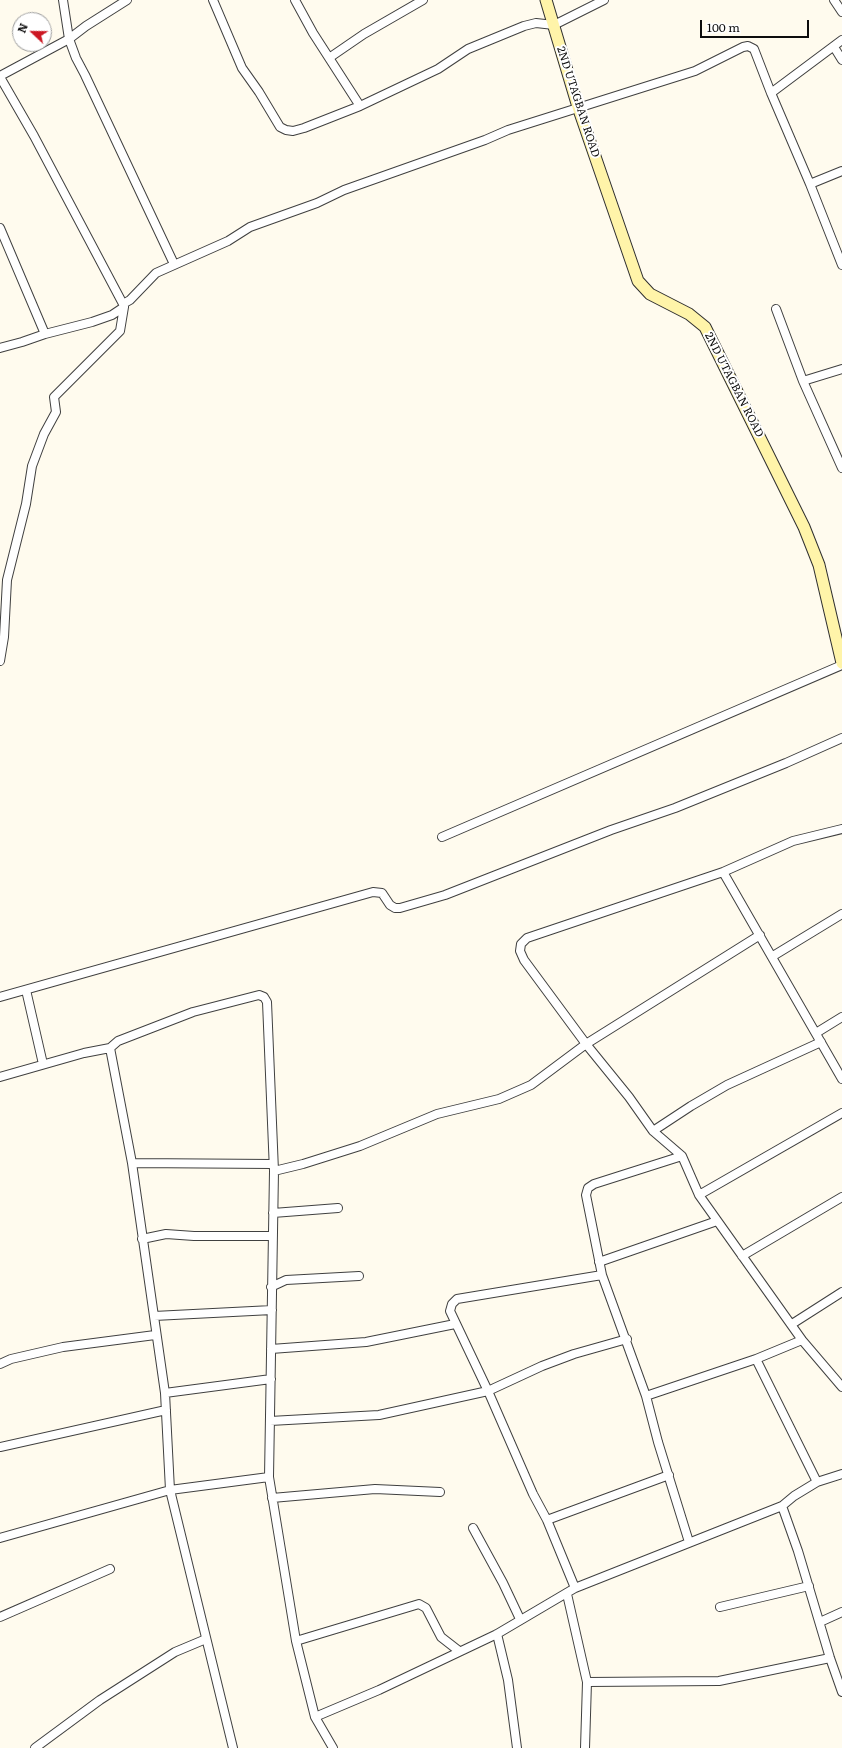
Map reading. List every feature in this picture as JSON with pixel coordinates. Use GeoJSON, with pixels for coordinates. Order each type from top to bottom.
{"type":"FeatureCollection","features":[{"type":"Feature","properties":{"kind":"street"},"geometry":{"type":"LineString","coordinates":[[63,0],[69,39],[76,58],[174,264]]}},
{"type":"Feature","properties":{"kind":"street"},"geometry":{"type":"LineString","coordinates":[[0,661],[4,637],[7,580],[26,504],[32,466],[44,434],[56,412],[54,397],[120,331],[123,305],[34,136],[0,76],[69,39],[86,26],[127,0]]}},
{"type":"Feature","properties":{"kind":"street"},"geometry":{"type":"LineString","coordinates":[[213,0],[242,68],[259,92],[280,127],[293,131],[360,106],[438,69],[468,49],[524,26],[536,24],[554,25],[604,0]]}},
{"type":"Feature","properties":{"kind":"street"},"geometry":{"type":"LineString","coordinates":[[295,0],[329,58],[360,106]]}},
{"type":"Feature","properties":{"kind":"street"},"geometry":{"type":"LineString","coordinates":[[329,58],[364,34],[424,0]]}},
{"type":"Feature","properties":{"kind":"street","name":"2ND UTAGBAN ROAD"},"geometry":{"type":"LineString","coordinates":[[546,0],[578,107],[638,281],[650,294],[689,314],[705,327],[804,527],[819,565],[842,664]]}},
{"type":"Feature","properties":{"kind":"street"},"geometry":{"type":"LineString","coordinates":[[834,0],[842,12]]}},
{"type":"Feature","properties":{"kind":"street"},"geometry":{"type":"LineString","coordinates":[[770,93],[842,40]]}},
{"type":"Feature","properties":{"kind":"street"},"geometry":{"type":"LineString","coordinates":[[0,348],[112,315],[130,300],[156,273],[228,241],[250,227],[317,203],[344,190],[486,140],[508,130],[695,71],[743,47],[748,46],[754,49],[770,93],[810,184],[842,265]]}},
{"type":"Feature","properties":{"kind":"street"},"geometry":{"type":"LineString","coordinates":[[834,46],[842,60]]}},
{"type":"Feature","properties":{"kind":"street"},"geometry":{"type":"LineString","coordinates":[[810,184],[842,171]]}},
{"type":"Feature","properties":{"kind":"street"},"geometry":{"type":"LineString","coordinates":[[0,228],[45,334]]}},
{"type":"Feature","properties":{"kind":"street"},"geometry":{"type":"LineString","coordinates":[[776,309],[803,381],[842,468]]}},
{"type":"Feature","properties":{"kind":"street"},"geometry":{"type":"LineString","coordinates":[[803,381],[842,369]]}},
{"type":"Feature","properties":{"kind":"street"},"geometry":{"type":"LineString","coordinates":[[442,837],[842,664]]}},
{"type":"Feature","properties":{"kind":"street"},"geometry":{"type":"LineString","coordinates":[[0,997],[373,892],[382,893],[390,905],[395,908],[400,908],[445,895],[611,830],[675,808],[786,763],[842,738]]}},
{"type":"Feature","properties":{"kind":"street"},"geometry":{"type":"LineString","coordinates":[[842,829],[793,841],[723,872],[653,897],[527,938],[521,944],[520,951],[524,960],[586,1044],[629,1097],[653,1131],[682,1156],[699,1195],[717,1221],[802,1340],[842,1387]]}},
{"type":"Feature","properties":{"kind":"street"},"geometry":{"type":"LineString","coordinates":[[723,872],[842,1079]]}},
{"type":"Feature","properties":{"kind":"street"},"geometry":{"type":"LineString","coordinates":[[772,956],[842,914]]}},
{"type":"Feature","properties":{"kind":"street"},"geometry":{"type":"LineString","coordinates":[[132,1163],[274,1168],[304,1164],[360,1146],[437,1114],[499,1099],[531,1085],[586,1044],[760,935]]}},
{"type":"Feature","properties":{"kind":"street"},"geometry":{"type":"LineString","coordinates":[[26,990],[43,1064]]}},
{"type":"Feature","properties":{"kind":"street"},"geometry":{"type":"LineString","coordinates":[[0,1077],[84,1053],[110,1048],[124,1038],[193,1012],[259,995],[264,997],[267,1002],[274,1168],[269,1477],[296,1641],[316,1717],[333,1748]]}},
{"type":"Feature","properties":{"kind":"street"},"geometry":{"type":"LineString","coordinates":[[816,1033],[842,1017]]}},
{"type":"Feature","properties":{"kind":"street"},"geometry":{"type":"LineString","coordinates":[[653,1131],[727,1085],[820,1042]]}},
{"type":"Feature","properties":{"kind":"street"},"geometry":{"type":"LineString","coordinates":[[110,1048],[132,1163],[165,1393],[170,1490],[233,1747],[223,1748]]}},
{"type":"Feature","properties":{"kind":"street"},"geometry":{"type":"LineString","coordinates":[[699,1195],[842,1113]]}},
{"type":"Feature","properties":{"kind":"street"},"geometry":{"type":"LineString","coordinates":[[682,1156],[594,1184],[588,1188],[586,1195],[602,1275],[627,1339],[646,1396],[689,1542]]}},
{"type":"Feature","properties":{"kind":"street"},"geometry":{"type":"LineString","coordinates":[[742,1256],[842,1197]]}},
{"type":"Feature","properties":{"kind":"street"},"geometry":{"type":"LineString","coordinates":[[273,1213],[338,1208]]}},
{"type":"Feature","properties":{"kind":"street"},"geometry":{"type":"LineString","coordinates":[[599,1262],[717,1221]]}},
{"type":"Feature","properties":{"kind":"street"},"geometry":{"type":"LineString","coordinates":[[142,1239],[166,1234],[194,1236],[273,1236]]}},
{"type":"Feature","properties":{"kind":"street"},"geometry":{"type":"LineString","coordinates":[[575,1588],[547,1520],[533,1494],[488,1391],[450,1311],[452,1304],[457,1299],[602,1275]]}},
{"type":"Feature","properties":{"kind":"street"},"geometry":{"type":"LineString","coordinates":[[271,1287],[286,1280],[359,1276]]}},
{"type":"Feature","properties":{"kind":"street"},"geometry":{"type":"LineString","coordinates":[[792,1324],[842,1292]]}},
{"type":"Feature","properties":{"kind":"street"},"geometry":{"type":"LineString","coordinates":[[154,1316],[272,1310]]}},
{"type":"Feature","properties":{"kind":"street"},"geometry":{"type":"LineString","coordinates":[[271,1349],[366,1342],[455,1324]]}},
{"type":"Feature","properties":{"kind":"street"},"geometry":{"type":"LineString","coordinates":[[0,1364],[11,1359],[63,1347],[156,1336]]}},
{"type":"Feature","properties":{"kind":"street"},"geometry":{"type":"LineString","coordinates":[[270,1421],[379,1415],[488,1391],[542,1366],[574,1354],[627,1339]]}},
{"type":"Feature","properties":{"kind":"street"},"geometry":{"type":"LineString","coordinates":[[646,1396],[756,1358],[802,1340]]}},
{"type":"Feature","properties":{"kind":"street"},"geometry":{"type":"LineString","coordinates":[[756,1358],[817,1482]]}},
{"type":"Feature","properties":{"kind":"street"},"geometry":{"type":"LineString","coordinates":[[165,1393],[270,1380]]}},
{"type":"Feature","properties":{"kind":"street"},"geometry":{"type":"LineString","coordinates":[[0,1447],[166,1410]]}},
{"type":"Feature","properties":{"kind":"street"},"geometry":{"type":"LineString","coordinates":[[316,1717],[379,1690],[497,1634],[520,1619],[567,1594],[575,1588],[782,1506],[794,1496],[817,1482],[842,1474]]}},
{"type":"Feature","properties":{"kind":"street"},"geometry":{"type":"LineString","coordinates":[[547,1520],[669,1475]]}},
{"type":"Feature","properties":{"kind":"street"},"geometry":{"type":"LineString","coordinates":[[0,1538],[170,1490],[269,1477]]}},
{"type":"Feature","properties":{"kind":"street"},"geometry":{"type":"LineString","coordinates":[[272,1498],[375,1490],[440,1492]]}},
{"type":"Feature","properties":{"kind":"street"},"geometry":{"type":"LineString","coordinates":[[782,1506],[842,1692]]}},
{"type":"Feature","properties":{"kind":"street"},"geometry":{"type":"LineString","coordinates":[[473,1528],[503,1583],[520,1619]]}},
{"type":"Feature","properties":{"kind":"street"},"geometry":{"type":"LineString","coordinates":[[0,1617],[110,1569]]}},
{"type":"Feature","properties":{"kind":"street"},"geometry":{"type":"LineString","coordinates":[[720,1606],[809,1586]]}},
{"type":"Feature","properties":{"kind":"street"},"geometry":{"type":"LineString","coordinates":[[567,1594],[586,1682],[585,1748]]}},
{"type":"Feature","properties":{"kind":"street"},"geometry":{"type":"LineString","coordinates":[[296,1641],[419,1604],[426,1608],[442,1637],[459,1651]]}},
{"type":"Feature","properties":{"kind":"street"},"geometry":{"type":"LineString","coordinates":[[820,1622],[842,1612]]}},
{"type":"Feature","properties":{"kind":"street"},"geometry":{"type":"LineString","coordinates":[[497,1634],[508,1680],[517,1748]]}},
{"type":"Feature","properties":{"kind":"street"},"geometry":{"type":"LineString","coordinates":[[35,1748],[100,1700],[175,1652],[206,1639]]}},
{"type":"Feature","properties":{"kind":"street"},"geometry":{"type":"LineString","coordinates":[[586,1682],[719,1681],[830,1658]]}}]}
